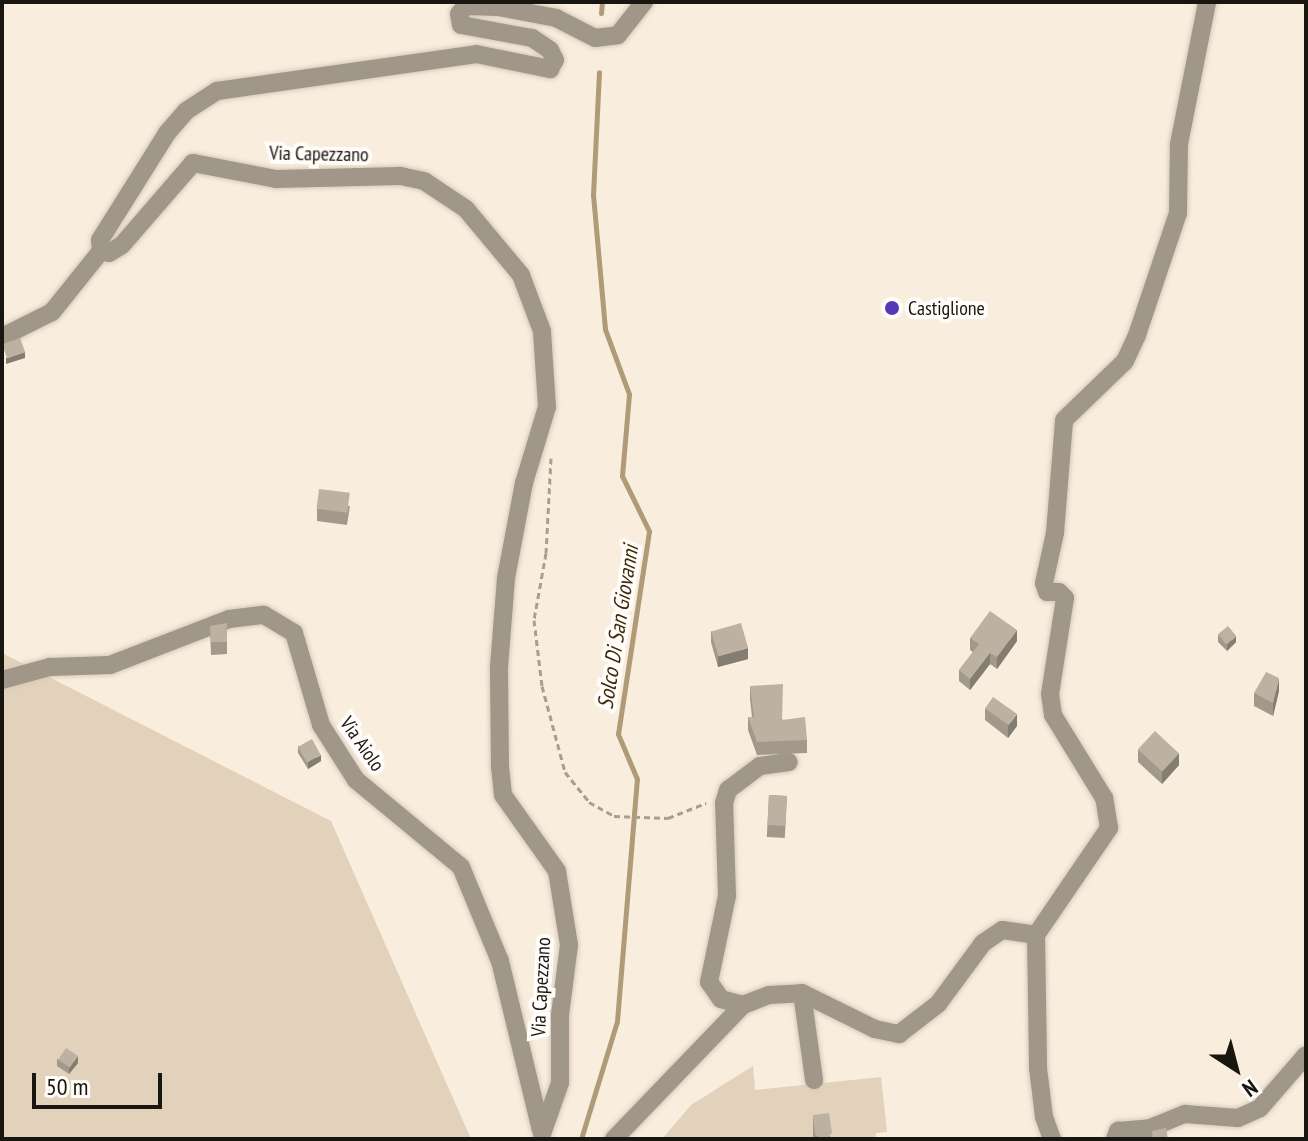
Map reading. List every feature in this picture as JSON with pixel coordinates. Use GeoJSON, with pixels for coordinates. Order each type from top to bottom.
{"type":"FeatureCollection","features":[{"type":"Feature","properties":{"kind":"street"},"geometry":{"type":"LineString","coordinates":[[2,337],[52,312],[101,251],[105,227],[167,133],[186,111],[217,91],[476,54],[550,69],[555,60],[550,50],[532,38],[461,25],[459,14],[466,6],[498,7],[556,18],[595,38],[618,35],[644,2]]}},
{"type":"Feature","properties":{"kind":"street"},"geometry":{"type":"LineString","coordinates":[[1052,1139],[1044,1117],[1036,935],[1109,828],[1104,798],[1053,715],[1050,694],[1065,598],[1059,592],[1047,592],[1044,583],[1055,533],[1064,420],[1125,361],[1137,335],[1178,213],[1179,144],[1207,2]]}},
{"type":"Feature","properties":{"kind":"street","name":"Via Capezzano"},"geometry":{"type":"LineString","coordinates":[[101,251],[109,253],[122,245],[193,163],[205,163],[276,179],[400,176],[424,181],[466,209],[521,275],[542,331],[547,407],[524,483],[506,578],[499,667],[500,753],[503,795],[557,871],[569,945],[560,1015],[560,1083],[542,1136]]}},
{"type":"Feature","properties":{"kind":"street","name":"Via Aiolo"},"geometry":{"type":"LineString","coordinates":[[2,680],[50,667],[110,665],[229,619],[264,615],[294,633],[321,725],[356,780],[461,867],[500,961],[542,1136]]}},
{"type":"Feature","properties":{"kind":"street"},"geometry":{"type":"LineString","coordinates":[[743,1005],[721,999],[709,982],[727,896],[724,803],[728,790],[760,766],[789,762]]}},
{"type":"Feature","properties":{"kind":"street"},"geometry":{"type":"LineString","coordinates":[[614,1139],[743,1005],[769,995],[802,993],[875,1029],[899,1034],[938,1004],[983,943],[1002,930],[1036,935]]}},
{"type":"Feature","properties":{"kind":"street"},"geometry":{"type":"LineString","coordinates":[[802,993],[814,1080]]}},
{"type":"Feature","properties":{"kind":"street"},"geometry":{"type":"LineString","coordinates":[[1115,1139],[1118,1131],[1150,1128],[1185,1114],[1238,1118],[1260,1108],[1306,1055]]}},
{"type":"Feature","properties":{"kind":"street"},"geometry":{"type":"LineString","coordinates":[[1036,1139],[1044,1117]]}},
{"type":"Feature","properties":{"kind":"path"},"geometry":{"type":"LineString","coordinates":[[552,451],[546,553],[534,620],[542,686],[565,772],[589,802],[623,816],[668,818],[717,799],[724,803]]}},
{"type":"Feature","properties":{"kind":"shaded area"},"geometry":{"type":"Polygon","coordinates":[[[2,653],[331,821],[471,1139],[2,1139],[2,653]]]}},
{"type":"Feature","properties":{"kind":"shaded area"},"geometry":{"type":"Polygon","coordinates":[[[753,1066],[755,1090],[881,1077],[887,1132],[876,1133],[875,1139],[662,1139],[691,1105],[753,1066]]]}},
{"type":"Feature","properties":{"kind":"building"},"geometry":{"type":"Polygon","coordinates":[[[20,338],[25,352],[7,359],[2,344],[20,338]]]}},
{"type":"Feature","properties":{"kind":"building"},"geometry":{"type":"Polygon","coordinates":[[[319,489],[350,493],[347,513],[317,509],[319,489]]]}},
{"type":"Feature","properties":{"kind":"building"},"geometry":{"type":"Polygon","coordinates":[[[990,611],[1017,630],[997,657],[990,653],[970,679],[959,670],[979,644],[970,638],[990,611]]]}},
{"type":"Feature","properties":{"kind":"building"},"geometry":{"type":"Polygon","coordinates":[[[227,623],[227,642],[211,642],[210,626],[227,623]]]}},
{"type":"Feature","properties":{"kind":"building"},"geometry":{"type":"Polygon","coordinates":[[[741,623],[748,648],[718,657],[711,632],[741,623]]]}},
{"type":"Feature","properties":{"kind":"building"},"geometry":{"type":"Polygon","coordinates":[[[1228,626],[1236,636],[1226,644],[1218,634],[1228,626]]]}},
{"type":"Feature","properties":{"kind":"building"},"geometry":{"type":"Polygon","coordinates":[[[1266,672],[1279,678],[1273,703],[1254,693],[1266,672]]]}},
{"type":"Feature","properties":{"kind":"building"},"geometry":{"type":"Polygon","coordinates":[[[783,684],[782,720],[805,717],[807,740],[757,742],[748,717],[754,717],[750,686],[783,684]]]}},
{"type":"Feature","properties":{"kind":"building"},"geometry":{"type":"Polygon","coordinates":[[[993,697],[1017,714],[1009,725],[985,708],[993,697]]]}},
{"type":"Feature","properties":{"kind":"building"},"geometry":{"type":"Polygon","coordinates":[[[1155,731],[1179,754],[1162,772],[1138,749],[1155,731]]]}},
{"type":"Feature","properties":{"kind":"building"},"geometry":{"type":"Polygon","coordinates":[[[312,739],[321,755],[307,763],[298,747],[312,739]]]}},
{"type":"Feature","properties":{"kind":"building"},"geometry":{"type":"Polygon","coordinates":[[[769,795],[787,796],[785,826],[767,825],[769,795]]]}},
{"type":"Feature","properties":{"kind":"building"},"geometry":{"type":"Polygon","coordinates":[[[66,1048],[78,1056],[70,1067],[58,1060],[66,1048]]]}},
{"type":"Feature","properties":{"kind":"building"},"geometry":{"type":"Polygon","coordinates":[[[829,1113],[832,1133],[826,1139],[820,1139],[815,1134],[813,1115],[829,1113]]]}},
{"type":"Feature","properties":{"kind":"building"},"geometry":{"type":"Polygon","coordinates":[[[1166,1128],[1168,1139],[1153,1139],[1152,1131],[1166,1128]]]}},
{"type":"Feature","properties":{"kind":"waterway","name":"Solco Di San Giovanni"},"geometry":{"type":"LineString","coordinates":[[601,13],[602,2]]}},
{"type":"Feature","properties":{"kind":"waterway","name":"Solco Di San Giovanni"},"geometry":{"type":"LineString","coordinates":[[581,1139],[617,1021],[637,779],[618,734],[649,531],[622,476],[629,394],[605,329],[593,195],[599,72]]}},
{"type":"Feature","properties":{"kind":"place","name":"Castiglione"},"geometry":{"type":"Point","coordinates":[892,308]}}]}
